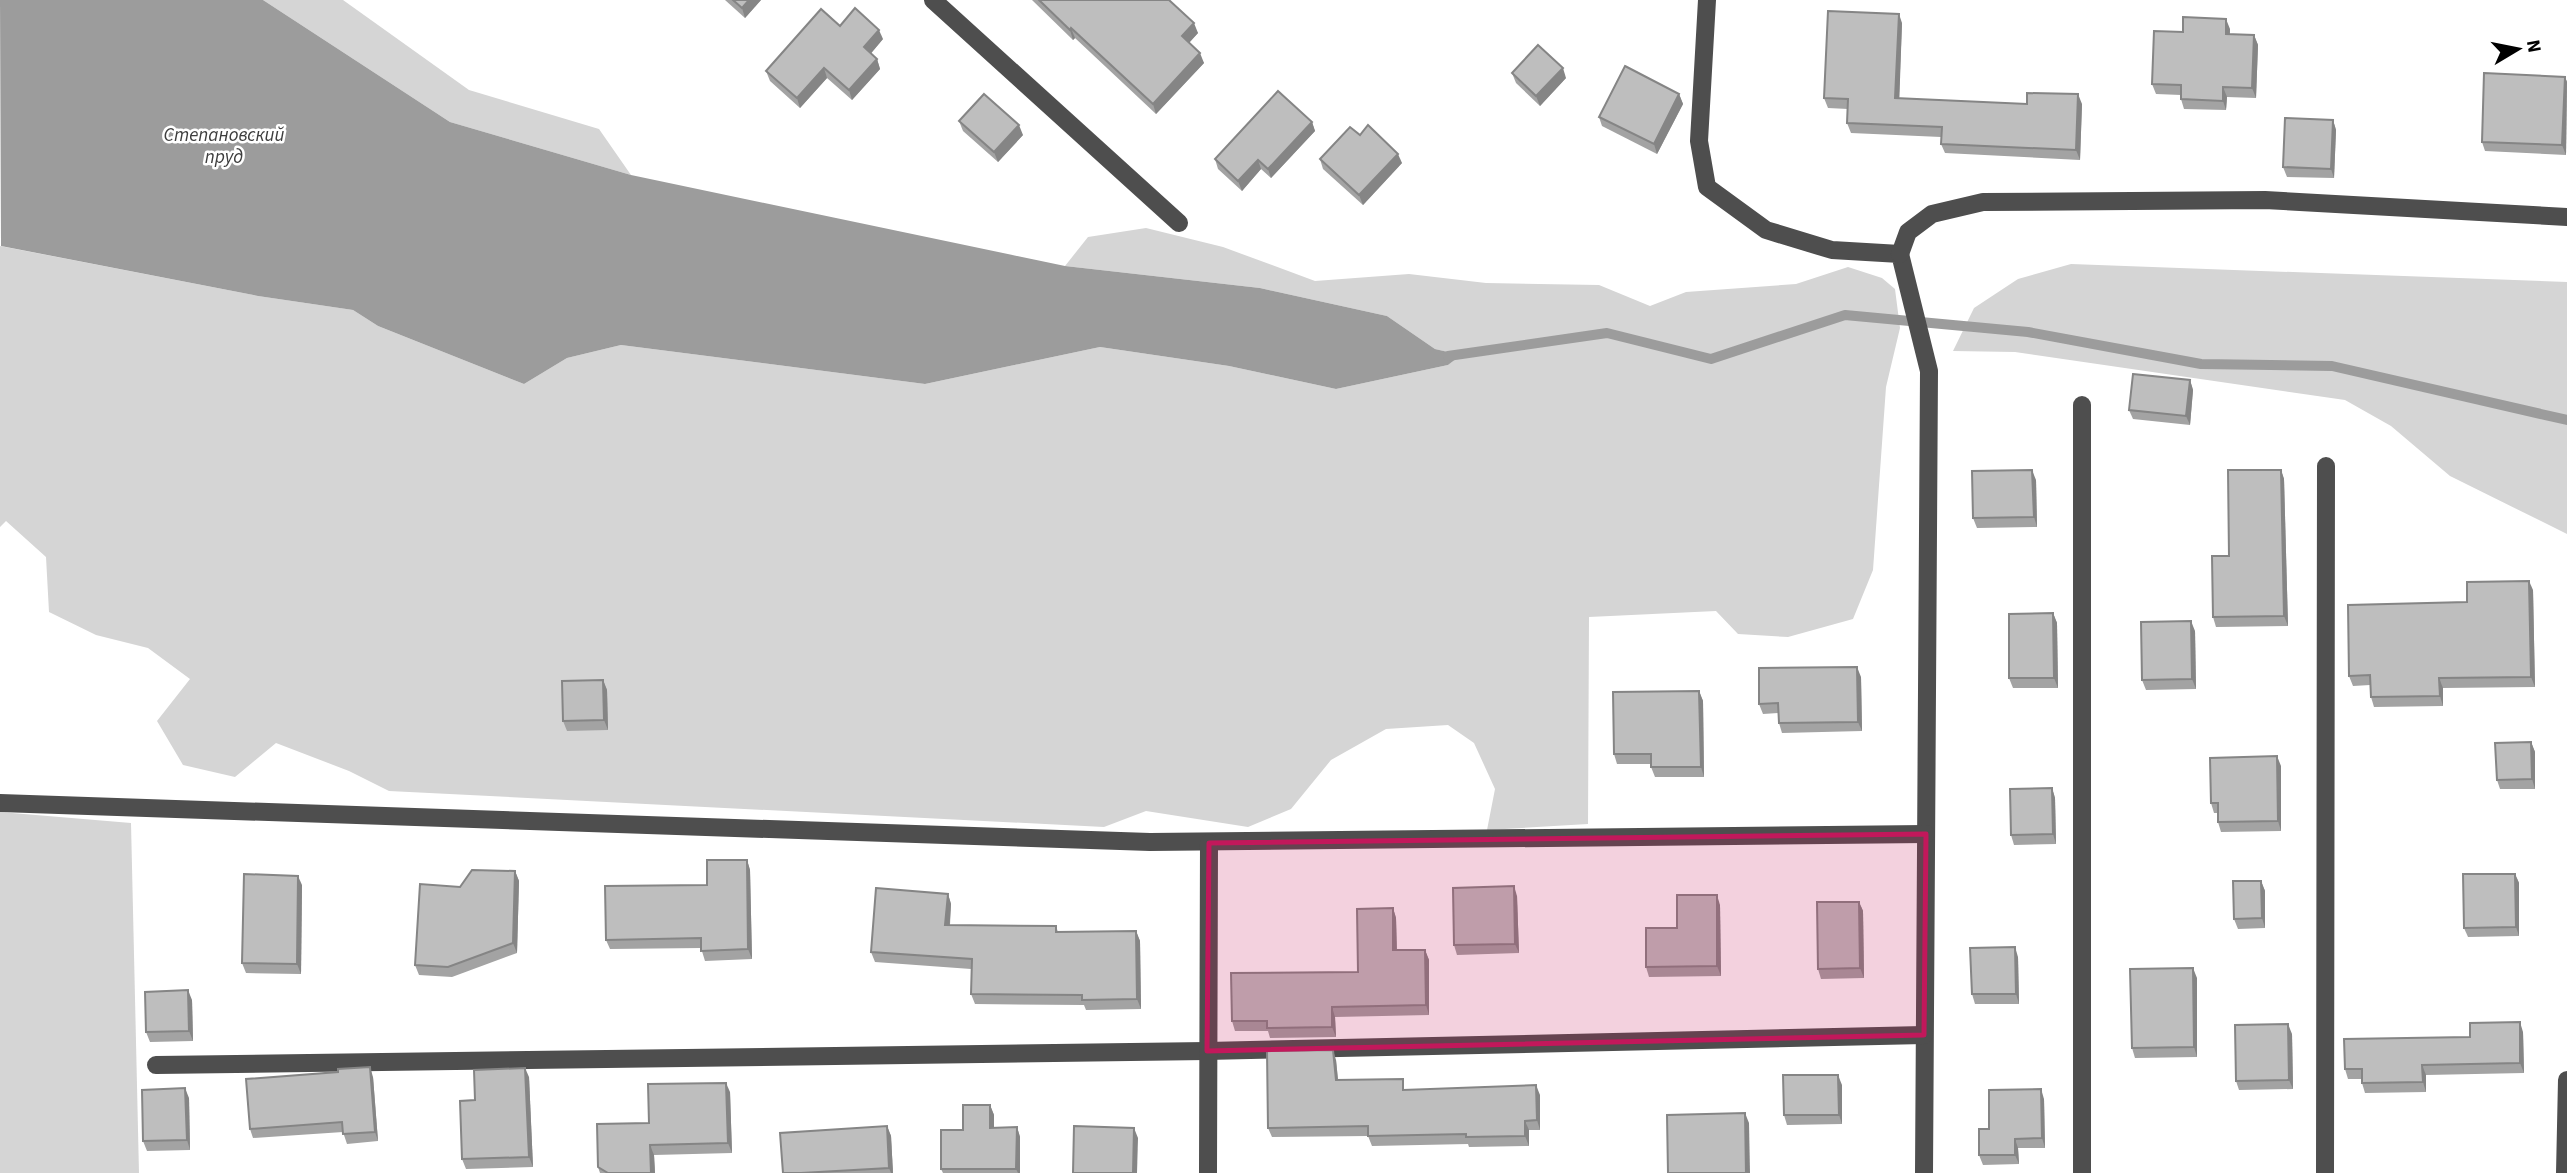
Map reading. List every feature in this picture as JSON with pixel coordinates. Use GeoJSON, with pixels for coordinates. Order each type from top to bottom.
{"type":"FeatureCollection","features":[{"type":"Feature","properties":{"kind":"street"},"geometry":{"type":"LineString","coordinates":[[933,0],[1179,223]]}},
{"type":"Feature","properties":{"kind":"street"},"geometry":{"type":"LineString","coordinates":[[1707,0],[1699,141],[1707,187],[1766,230],[1832,250],[1900,254]]}},
{"type":"Feature","properties":{"kind":"street"},"geometry":{"type":"LineString","coordinates":[[1924,1173],[1929,371],[1900,254],[1908,232],[1932,214],[1983,202],[2265,200],[2567,217]]}},
{"type":"Feature","properties":{"kind":"street"},"geometry":{"type":"LineString","coordinates":[[2082,405],[2082,1173]]}},
{"type":"Feature","properties":{"kind":"street"},"geometry":{"type":"LineString","coordinates":[[2325,1173],[2326,466]]}},
{"type":"Feature","properties":{"kind":"street"},"geometry":{"type":"LineString","coordinates":[[0,803],[1209,843],[1926,834]]}},
{"type":"Feature","properties":{"kind":"street"},"geometry":{"type":"LineString","coordinates":[[1208,1173],[1209,843]]}},
{"type":"Feature","properties":{"kind":"street"},"geometry":{"type":"LineString","coordinates":[[156,1065],[1207,1051],[1924,1035]]}},
{"type":"Feature","properties":{"kind":"street"},"geometry":{"type":"LineString","coordinates":[[2565,1173],[2567,1080]]}},
{"type":"Feature","properties":{"kind":"highlighted area"},"geometry":{"type":"Polygon","coordinates":[[[1926,834],[1924,1035],[1207,1051],[1209,843],[1926,834]]]}},
{"type":"Feature","properties":{"kind":"shaded area"},"geometry":{"type":"Polygon","coordinates":[[[263,0],[343,0],[469,90],[599,129],[631,175],[450,122],[263,0]]]}},
{"type":"Feature","properties":{"kind":"shaded area"},"geometry":{"type":"Polygon","coordinates":[[[1146,228],[1223,247],[1315,281],[1409,274],[1486,283],[1599,285],[1650,306],[1686,292],[1796,284],[1848,267],[1882,278],[1895,289],[1900,328],[1886,387],[1873,570],[1853,619],[1788,637],[1738,634],[1716,611],[1589,617],[1588,824],[1487,830],[1495,789],[1474,743],[1448,725],[1386,729],[1331,760],[1291,809],[1248,827],[1146,811],[1104,827],[389,791],[349,771],[276,743],[235,777],[183,765],[157,721],[190,679],[148,648],[96,635],[49,612],[46,557],[6,521],[0,527],[0,246],[258,296],[353,310],[378,326],[524,384],[567,358],[621,345],[925,384],[1100,347],[1229,366],[1336,389],[1448,365],[1460,355],[1435,349],[1387,316],[1260,288],[1065,266],[1088,237],[1146,228]]]}},
{"type":"Feature","properties":{"kind":"shaded area"},"geometry":{"type":"Polygon","coordinates":[[[2071,264],[2567,282],[2567,534],[2450,476],[2391,426],[2345,400],[2015,352],[1953,351],[1974,308],[2018,279],[2071,264]]]}},
{"type":"Feature","properties":{"kind":"shaded area"},"geometry":{"type":"Polygon","coordinates":[[[0,812],[131,823],[139,1173],[0,1173],[0,812]]]}},
{"type":"Feature","properties":{"kind":"water","name":"Степановский пруд"},"geometry":{"type":"Polygon","coordinates":[[[0,0],[263,0],[450,122],[631,175],[1065,266],[1260,288],[1387,316],[1435,349],[1461,355],[1448,365],[1336,389],[1229,366],[1100,347],[925,384],[621,345],[567,358],[524,384],[378,326],[353,310],[258,296],[1,246],[0,0]]]}},
{"type":"Feature","properties":{"kind":"building"},"geometry":{"type":"Polygon","coordinates":[[[733,0],[749,0],[742,8],[733,0]]]}},
{"type":"Feature","properties":{"kind":"building"},"geometry":{"type":"Polygon","coordinates":[[[1039,0],[1169,0],[1194,23],[1182,36],[1200,53],[1153,104],[1039,0]]]}},
{"type":"Feature","properties":{"kind":"building"},"geometry":{"type":"Polygon","coordinates":[[[855,8],[879,30],[864,47],[877,59],[849,90],[824,68],[797,98],[766,71],[821,9],[840,26],[855,8]]]}},
{"type":"Feature","properties":{"kind":"building"},"geometry":{"type":"Polygon","coordinates":[[[1828,11],[1899,14],[1895,98],[2027,104],[2027,93],[2078,94],[2076,150],[1941,144],[1942,127],[1847,123],[1848,99],[1824,98],[1828,11]]]}},
{"type":"Feature","properties":{"kind":"building"},"geometry":{"type":"Polygon","coordinates":[[[2183,17],[2226,19],[2226,34],[2254,35],[2252,88],[2223,87],[2223,101],[2181,99],[2181,85],[2152,84],[2154,31],[2183,32],[2183,17]]]}},
{"type":"Feature","properties":{"kind":"building"},"geometry":{"type":"Polygon","coordinates":[[[1538,45],[1563,68],[1536,96],[1512,73],[1538,45]]]}},
{"type":"Feature","properties":{"kind":"building"},"geometry":{"type":"Polygon","coordinates":[[[1625,66],[1679,94],[1654,144],[1599,117],[1625,66]]]}},
{"type":"Feature","properties":{"kind":"building"},"geometry":{"type":"Polygon","coordinates":[[[2484,73],[2565,77],[2562,145],[2482,142],[2484,73]]]}},
{"type":"Feature","properties":{"kind":"building"},"geometry":{"type":"Polygon","coordinates":[[[1278,91],[1312,122],[1268,169],[1258,160],[1238,181],[1215,159],[1278,91]]]}},
{"type":"Feature","properties":{"kind":"building"},"geometry":{"type":"Polygon","coordinates":[[[984,94],[1019,125],[994,152],[959,121],[984,94]]]}},
{"type":"Feature","properties":{"kind":"building"},"geometry":{"type":"Polygon","coordinates":[[[2285,118],[2333,120],[2331,169],[2283,167],[2285,118]]]}},
{"type":"Feature","properties":{"kind":"building"},"geometry":{"type":"Polygon","coordinates":[[[1368,125],[1398,154],[1359,195],[1320,159],[1350,127],[1360,135],[1368,125]]]}},
{"type":"Feature","properties":{"kind":"building"},"geometry":{"type":"Polygon","coordinates":[[[2133,374],[2190,380],[2186,416],[2129,410],[2133,374]]]}},
{"type":"Feature","properties":{"kind":"building"},"geometry":{"type":"Polygon","coordinates":[[[2032,470],[2034,517],[1973,518],[1972,471],[2032,470]]]}},
{"type":"Feature","properties":{"kind":"building"},"geometry":{"type":"Polygon","coordinates":[[[2228,470],[2281,470],[2284,616],[2213,617],[2212,556],[2229,556],[2228,470]]]}},
{"type":"Feature","properties":{"kind":"building"},"geometry":{"type":"Polygon","coordinates":[[[2529,581],[2531,677],[2439,678],[2440,696],[2371,697],[2370,675],[2349,676],[2348,605],[2467,602],[2467,582],[2529,581]]]}},
{"type":"Feature","properties":{"kind":"building"},"geometry":{"type":"Polygon","coordinates":[[[2053,613],[2054,678],[2009,678],[2009,614],[2053,613]]]}},
{"type":"Feature","properties":{"kind":"building"},"geometry":{"type":"Polygon","coordinates":[[[2191,621],[2192,679],[2142,680],[2141,622],[2191,621]]]}},
{"type":"Feature","properties":{"kind":"building"},"geometry":{"type":"Polygon","coordinates":[[[1857,667],[1858,722],[1779,723],[1778,703],[1759,704],[1759,668],[1857,667]]]}},
{"type":"Feature","properties":{"kind":"building"},"geometry":{"type":"Polygon","coordinates":[[[603,680],[604,720],[563,721],[562,681],[603,680]]]}},
{"type":"Feature","properties":{"kind":"building"},"geometry":{"type":"Polygon","coordinates":[[[1699,691],[1701,767],[1651,767],[1651,754],[1614,754],[1613,692],[1699,691]]]}},
{"type":"Feature","properties":{"kind":"building"},"geometry":{"type":"Polygon","coordinates":[[[2531,742],[2532,779],[2497,780],[2495,743],[2531,742]]]}},
{"type":"Feature","properties":{"kind":"building"},"geometry":{"type":"Polygon","coordinates":[[[2277,756],[2278,821],[2218,822],[2218,803],[2211,803],[2210,758],[2277,756]]]}},
{"type":"Feature","properties":{"kind":"building"},"geometry":{"type":"Polygon","coordinates":[[[2052,788],[2053,834],[2011,835],[2010,789],[2052,788]]]}},
{"type":"Feature","properties":{"kind":"building"},"geometry":{"type":"Polygon","coordinates":[[[707,860],[747,860],[748,949],[701,951],[701,938],[606,940],[605,886],[707,885],[707,860]]]}},
{"type":"Feature","properties":{"kind":"building"},"geometry":{"type":"Polygon","coordinates":[[[472,870],[515,871],[513,943],[448,967],[415,965],[420,884],[460,887],[472,870]]]}},
{"type":"Feature","properties":{"kind":"building"},"geometry":{"type":"Polygon","coordinates":[[[244,874],[298,876],[297,964],[242,963],[244,874]]]}},
{"type":"Feature","properties":{"kind":"building"},"geometry":{"type":"Polygon","coordinates":[[[2463,874],[2515,874],[2516,927],[2464,928],[2463,874]]]}},
{"type":"Feature","properties":{"kind":"building"},"geometry":{"type":"Polygon","coordinates":[[[2233,881],[2261,881],[2262,918],[2234,919],[2233,881]]]}},
{"type":"Feature","properties":{"kind":"building"},"geometry":{"type":"Polygon","coordinates":[[[1514,886],[1515,944],[1454,945],[1453,888],[1514,886]]]}},
{"type":"Feature","properties":{"kind":"building"},"geometry":{"type":"Polygon","coordinates":[[[876,888],[948,894],[945,925],[1056,926],[1056,932],[1136,931],[1137,999],[1082,1000],[1082,995],[971,994],[972,959],[871,952],[876,888]]]}},
{"type":"Feature","properties":{"kind":"building"},"geometry":{"type":"Polygon","coordinates":[[[1677,895],[1717,895],[1717,966],[1646,967],[1646,928],[1677,928],[1677,895]]]}},
{"type":"Feature","properties":{"kind":"building"},"geometry":{"type":"Polygon","coordinates":[[[1817,902],[1859,902],[1860,968],[1818,969],[1817,902]]]}},
{"type":"Feature","properties":{"kind":"building"},"geometry":{"type":"Polygon","coordinates":[[[1393,908],[1393,950],[1425,950],[1426,1005],[1332,1007],[1332,1027],[1267,1028],[1267,1021],[1232,1021],[1231,973],[1358,972],[1357,909],[1393,908]]]}},
{"type":"Feature","properties":{"kind":"building"},"geometry":{"type":"Polygon","coordinates":[[[2015,947],[2016,994],[1972,994],[1970,948],[2015,947]]]}},
{"type":"Feature","properties":{"kind":"building"},"geometry":{"type":"Polygon","coordinates":[[[2193,968],[2194,1047],[2132,1048],[2130,969],[2193,968]]]}},
{"type":"Feature","properties":{"kind":"building"},"geometry":{"type":"Polygon","coordinates":[[[188,990],[189,1031],[146,1032],[145,992],[188,990]]]}},
{"type":"Feature","properties":{"kind":"building"},"geometry":{"type":"Polygon","coordinates":[[[2520,1022],[2520,1063],[2422,1065],[2423,1082],[2362,1083],[2362,1069],[2345,1069],[2344,1039],[2470,1037],[2470,1023],[2520,1022]]]}},
{"type":"Feature","properties":{"kind":"building"},"geometry":{"type":"Polygon","coordinates":[[[2288,1024],[2289,1080],[2236,1081],[2235,1025],[2288,1024]]]}},
{"type":"Feature","properties":{"kind":"building"},"geometry":{"type":"Polygon","coordinates":[[[1333,1050],[1336,1080],[1403,1079],[1403,1090],[1536,1085],[1537,1120],[1525,1121],[1525,1136],[1368,1136],[1368,1126],[1268,1128],[1267,1051],[1333,1050]]]}},
{"type":"Feature","properties":{"kind":"building"},"geometry":{"type":"Polygon","coordinates":[[[370,1067],[375,1132],[343,1134],[342,1122],[250,1129],[246,1079],[370,1067]]]}},
{"type":"Feature","properties":{"kind":"building"},"geometry":{"type":"Polygon","coordinates":[[[525,1068],[529,1157],[462,1159],[460,1101],[475,1100],[474,1070],[525,1068]]]}},
{"type":"Feature","properties":{"kind":"building"},"geometry":{"type":"Polygon","coordinates":[[[1783,1075],[1838,1075],[1839,1115],[1784,1115],[1783,1075]]]}},
{"type":"Feature","properties":{"kind":"building"},"geometry":{"type":"Polygon","coordinates":[[[726,1083],[728,1143],[650,1145],[651,1173],[608,1173],[598,1167],[597,1124],[649,1123],[648,1084],[726,1083]]]}},
{"type":"Feature","properties":{"kind":"building"},"geometry":{"type":"Polygon","coordinates":[[[185,1088],[187,1140],[143,1141],[142,1090],[185,1088]]]}},
{"type":"Feature","properties":{"kind":"building"},"geometry":{"type":"Polygon","coordinates":[[[2041,1089],[2042,1138],[2015,1139],[2015,1155],[1979,1155],[1979,1129],[1989,1129],[1989,1090],[2041,1089]]]}},
{"type":"Feature","properties":{"kind":"building"},"geometry":{"type":"Polygon","coordinates":[[[963,1105],[990,1105],[990,1128],[1017,1127],[1016,1169],[941,1169],[941,1130],[963,1130],[963,1105]]]}},
{"type":"Feature","properties":{"kind":"building"},"geometry":{"type":"Polygon","coordinates":[[[1745,1113],[1746,1173],[1668,1173],[1667,1115],[1745,1113]]]}},
{"type":"Feature","properties":{"kind":"building"},"geometry":{"type":"Polygon","coordinates":[[[887,1126],[889,1168],[783,1173],[780,1133],[887,1126]]]}},
{"type":"Feature","properties":{"kind":"building"},"geometry":{"type":"Polygon","coordinates":[[[1074,1126],[1134,1128],[1133,1173],[1073,1173],[1074,1126]]]}},
{"type":"Feature","properties":{"kind":"waterway"},"geometry":{"type":"LineString","coordinates":[[1448,356],[1607,333],[1711,359],[1845,315],[2028,332],[2201,364],[2332,366],[2567,420]]}}]}
